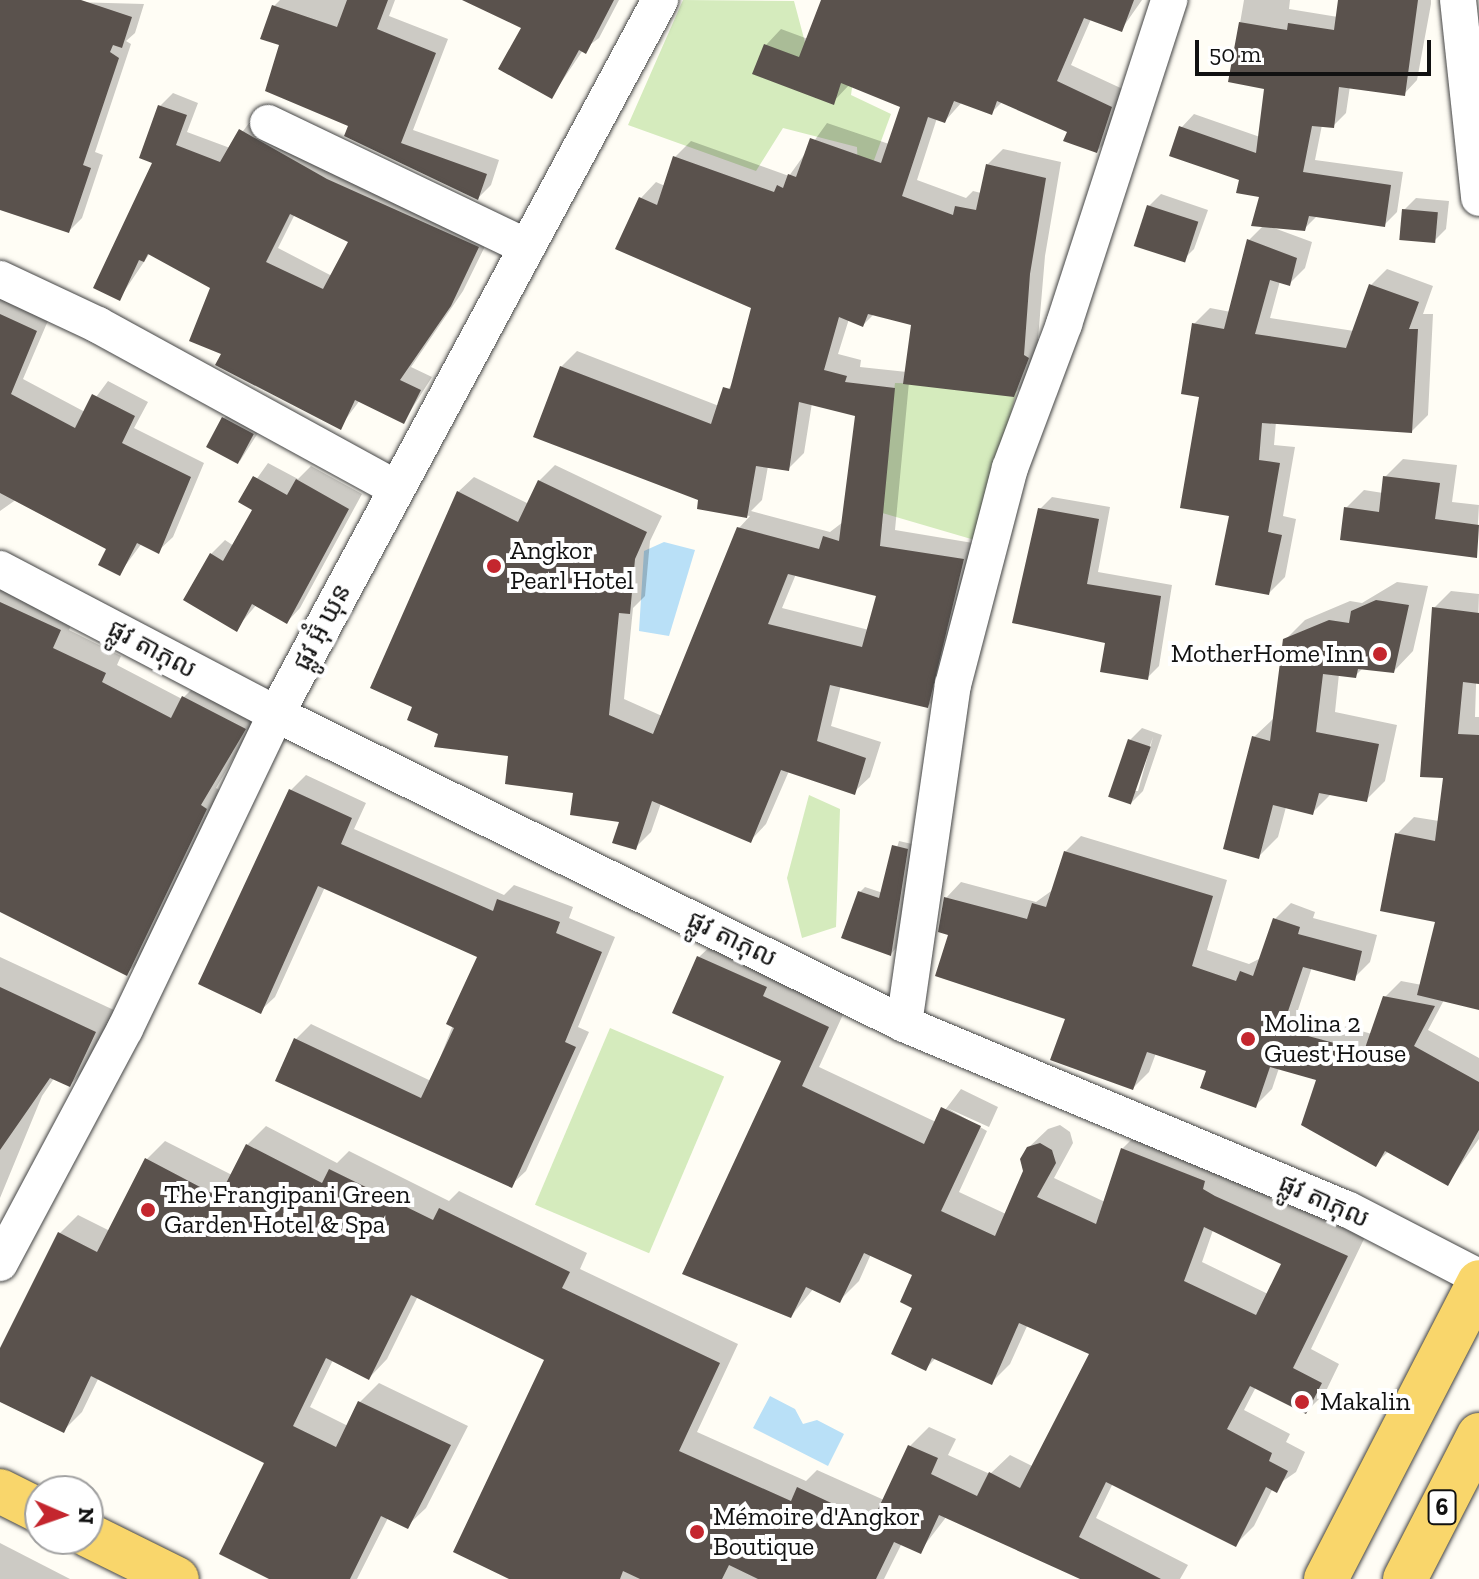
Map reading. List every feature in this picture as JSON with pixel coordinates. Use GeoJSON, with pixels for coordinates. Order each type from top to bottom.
{"type":"FeatureCollection","features":[{"type":"Feature","properties":{"kind":"main road"},"geometry":{"type":"LineString","coordinates":[[1326,1579],[1479,1279]]}},
{"type":"Feature","properties":{"kind":"main road","name":"6"},"geometry":{"type":"LineString","coordinates":[[1405,1579],[1479,1435]]}},
{"type":"Feature","properties":{"kind":"main road"},"geometry":{"type":"LineString","coordinates":[[0,1491],[24,1503]]}},
{"type":"Feature","properties":{"kind":"main road"},"geometry":{"type":"LineString","coordinates":[[104,1543],[177,1579]]}},
{"type":"Feature","properties":{"kind":"street","name":"ផ្លូវ អ៊ុំ ឃុន"},"geometry":{"type":"LineString","coordinates":[[0,1263],[125,1029],[276,714],[660,0]]}},
{"type":"Feature","properties":{"kind":"street"},"geometry":{"type":"LineString","coordinates":[[904,1024],[953,685],[1010,468],[1064,324],[1169,0]]}},
{"type":"Feature","properties":{"kind":"street"},"geometry":{"type":"LineString","coordinates":[[1458,0],[1479,198]]}},
{"type":"Feature","properties":{"kind":"street"},"geometry":{"type":"LineString","coordinates":[[268,123],[527,247]]}},
{"type":"Feature","properties":{"kind":"street"},"geometry":{"type":"LineString","coordinates":[[0,279],[98,325],[396,488]]}},
{"type":"Feature","properties":{"kind":"street","name":"ផ្លូវ តាភុល"},"geometry":{"type":"LineString","coordinates":[[0,569],[276,714],[904,1024],[1347,1209],[1479,1279]]}},
{"type":"Feature","properties":{"kind":"green space"},"geometry":{"type":"Polygon","coordinates":[[[683,0],[794,1],[806,46],[855,67],[851,95],[891,114],[870,171],[858,168],[857,147],[783,128],[756,171],[628,125],[683,0]]]}},
{"type":"Feature","properties":{"kind":"green space"},"geometry":{"type":"Polygon","coordinates":[[[895,383],[1018,386],[978,541],[879,512],[895,383]]]}},
{"type":"Feature","properties":{"kind":"green space"},"geometry":{"type":"Polygon","coordinates":[[[809,795],[840,809],[836,927],[802,938],[787,878],[809,795]]]}},
{"type":"Feature","properties":{"kind":"green space"},"geometry":{"type":"Polygon","coordinates":[[[610,1028],[724,1076],[649,1253],[535,1205],[610,1028]]]}},
{"type":"Feature","properties":{"kind":"water"},"geometry":{"type":"Polygon","coordinates":[[[664,542],[695,550],[669,636],[639,631],[644,551],[664,542]]]}},
{"type":"Feature","properties":{"kind":"water"},"geometry":{"type":"Polygon","coordinates":[[[770,1396],[795,1409],[803,1424],[817,1420],[844,1434],[828,1466],[753,1428],[770,1396]]]}},
{"type":"Feature","properties":{"kind":"building"},"geometry":{"type":"Polygon","coordinates":[[[0,0],[81,0],[132,17],[122,48],[113,45],[110,52],[119,58],[83,165],[91,168],[69,233],[0,210],[0,0]]]}},
{"type":"Feature","properties":{"kind":"building"},"geometry":{"type":"Polygon","coordinates":[[[347,0],[388,0],[377,29],[436,53],[401,143],[487,174],[478,200],[344,136],[348,126],[265,91],[279,45],[260,39],[272,5],[337,27],[347,0]]]}},
{"type":"Feature","properties":{"kind":"building"},"geometry":{"type":"Polygon","coordinates":[[[462,0],[614,0],[586,54],[579,50],[552,99],[498,69],[521,28],[462,0]]]}},
{"type":"Feature","properties":{"kind":"building"},"geometry":{"type":"Polygon","coordinates":[[[821,0],[1134,0],[1122,32],[1084,18],[1057,81],[1112,107],[1097,153],[1063,141],[1067,132],[997,101],[992,115],[954,101],[945,123],[928,117],[902,196],[953,215],[955,206],[976,210],[986,164],[1046,178],[1030,274],[1024,355],[1029,358],[1014,397],[903,384],[911,325],[868,314],[863,327],[839,317],[824,370],[847,376],[845,382],[895,388],[880,546],[964,559],[928,708],[830,685],[817,741],[866,758],[855,795],[781,770],[751,843],[652,801],[636,850],[612,843],[619,822],[570,815],[573,793],[505,784],[508,756],[434,747],[438,734],[407,720],[412,707],[370,688],[457,491],[518,522],[538,480],[647,532],[635,559],[630,614],[619,613],[609,715],[653,734],[737,527],[819,549],[823,536],[839,541],[855,416],[799,402],[789,471],[756,466],[747,518],[697,509],[698,500],[533,437],[560,366],[711,424],[723,387],[730,389],[751,308],[615,249],[639,197],[657,205],[673,156],[774,192],[777,185],[783,188],[788,174],[796,177],[810,138],[881,163],[900,107],[841,83],[834,105],[752,74],[764,44],[799,57],[821,0]],[[788,574],[768,624],[862,647],[876,596],[788,574]]]}},
{"type":"Feature","properties":{"kind":"building"},"geometry":{"type":"Polygon","coordinates":[[[1338,0],[1418,0],[1405,96],[1339,87],[1334,128],[1312,126],[1303,172],[1391,185],[1385,227],[1309,216],[1305,231],[1251,226],[1259,197],[1236,193],[1239,180],[1169,156],[1179,126],[1256,153],[1264,89],[1228,82],[1239,22],[1287,30],[1288,23],[1334,30],[1338,0]]]}},
{"type":"Feature","properties":{"kind":"building"},"geometry":{"type":"Polygon","coordinates":[[[158,105],[187,115],[176,145],[220,162],[239,129],[327,179],[479,247],[451,306],[400,380],[421,390],[404,424],[355,400],[341,430],[215,365],[221,354],[189,341],[210,288],[148,254],[144,262],[139,260],[120,301],[93,288],[152,163],[139,158],[158,105]],[[290,214],[266,262],[323,289],[348,242],[290,214]]]}},
{"type":"Feature","properties":{"kind":"building"},"geometry":{"type":"Polygon","coordinates":[[[1147,205],[1198,222],[1185,263],[1134,246],[1147,205]]]}},
{"type":"Feature","properties":{"kind":"building"},"geometry":{"type":"Polygon","coordinates":[[[1402,209],[1438,212],[1435,243],[1399,240],[1402,209]]]}},
{"type":"Feature","properties":{"kind":"building"},"geometry":{"type":"Polygon","coordinates":[[[1247,239],[1297,258],[1290,286],[1270,280],[1255,334],[1346,348],[1369,284],[1419,302],[1409,329],[1418,329],[1412,433],[1262,423],[1259,460],[1280,463],[1268,532],[1282,535],[1269,595],[1215,585],[1229,516],[1180,508],[1199,397],[1181,394],[1192,323],[1224,329],[1247,239]]]}},
{"type":"Feature","properties":{"kind":"building"},"geometry":{"type":"Polygon","coordinates":[[[0,314],[37,331],[11,394],[75,428],[92,394],[135,416],[122,443],[191,477],[159,554],[137,543],[120,576],[98,565],[106,549],[0,493],[0,314]]]}},
{"type":"Feature","properties":{"kind":"building"},"geometry":{"type":"Polygon","coordinates":[[[222,417],[254,434],[238,464],[206,447],[222,417]]]}},
{"type":"Feature","properties":{"kind":"building"},"geometry":{"type":"Polygon","coordinates":[[[253,476],[287,495],[296,479],[349,509],[287,624],[252,604],[237,632],[183,600],[210,553],[223,561],[252,510],[238,502],[253,476]]]}},
{"type":"Feature","properties":{"kind":"building"},"geometry":{"type":"Polygon","coordinates":[[[1383,476],[1440,483],[1435,519],[1479,525],[1477,558],[1340,540],[1344,507],[1379,512],[1383,476]]]}},
{"type":"Feature","properties":{"kind":"building"},"geometry":{"type":"Polygon","coordinates":[[[1038,508],[1099,519],[1087,584],[1161,596],[1148,680],[1100,672],[1105,643],[1012,623],[1038,508]]]}},
{"type":"Feature","properties":{"kind":"building"},"geometry":{"type":"Polygon","coordinates":[[[1376,600],[1409,605],[1394,673],[1358,669],[1356,678],[1323,674],[1316,732],[1379,744],[1367,802],[1319,793],[1313,815],[1273,805],[1259,859],[1223,849],[1252,736],[1270,741],[1283,639],[1329,620],[1349,623],[1351,611],[1376,600]]]}},
{"type":"Feature","properties":{"kind":"building"},"geometry":{"type":"Polygon","coordinates":[[[0,602],[61,630],[53,648],[106,673],[102,682],[171,718],[182,696],[246,729],[201,805],[207,809],[127,976],[0,912],[0,602]]]}},
{"type":"Feature","properties":{"kind":"building"},"geometry":{"type":"Polygon","coordinates":[[[1432,607],[1479,613],[1479,684],[1463,682],[1458,734],[1479,735],[1479,1010],[1417,995],[1435,922],[1380,911],[1395,833],[1435,841],[1443,778],[1420,777],[1432,607]]]}},
{"type":"Feature","properties":{"kind":"building"},"geometry":{"type":"Polygon","coordinates":[[[1128,739],[1151,747],[1131,804],[1108,797],[1128,739]]]}},
{"type":"Feature","properties":{"kind":"building"},"geometry":{"type":"Polygon","coordinates":[[[289,789],[352,818],[341,844],[493,911],[497,899],[560,922],[556,933],[602,952],[565,1042],[576,1047],[512,1188],[275,1081],[294,1038],[421,1098],[454,1028],[446,1024],[477,957],[318,886],[261,1014],[198,984],[289,789]]]}},
{"type":"Feature","properties":{"kind":"building"},"geometry":{"type":"Polygon","coordinates":[[[892,845],[908,849],[891,956],[841,938],[858,891],[879,898],[892,845]]]}},
{"type":"Feature","properties":{"kind":"building"},"geometry":{"type":"Polygon","coordinates":[[[1064,851],[1213,896],[1192,966],[1236,981],[1240,971],[1253,976],[1273,918],[1300,927],[1298,934],[1362,951],[1355,981],[1303,967],[1282,1029],[1364,1051],[1383,996],[1435,1006],[1414,1046],[1479,1082],[1479,1130],[1448,1186],[1385,1151],[1376,1167],[1301,1125],[1316,1080],[1270,1067],[1256,1108],[1200,1088],[1206,1071],[1147,1052],[1133,1090],[1050,1060],[1065,1019],[935,976],[948,935],[938,932],[944,897],[1027,919],[1032,903],[1046,907],[1064,851]]]}},
{"type":"Feature","properties":{"kind":"building"},"geometry":{"type":"Polygon","coordinates":[[[697,956],[767,987],[763,996],[829,1027],[802,1086],[924,1144],[941,1107],[981,1126],[941,1211],[995,1236],[1023,1171],[1020,1159],[1027,1147],[1040,1143],[1052,1150],[1056,1163],[1037,1197],[1096,1224],[1121,1148],[1205,1181],[1203,1189],[1215,1196],[1348,1256],[1293,1368],[1322,1383],[1306,1414],[1250,1386],[1227,1429],[1272,1453],[1269,1461],[1288,1471],[1277,1493],[1266,1487],[1236,1547],[1106,1482],[1079,1537],[1161,1579],[1080,1579],[939,1515],[921,1554],[894,1542],[876,1579],[758,1579],[729,1565],[722,1579],[640,1579],[623,1571],[620,1579],[509,1579],[453,1552],[544,1360],[411,1295],[369,1380],[326,1358],[293,1426],[336,1447],[358,1401],[451,1445],[408,1529],[381,1516],[350,1579],[269,1579],[219,1554],[264,1463],[91,1376],[64,1433],[0,1402],[0,1348],[58,1232],[97,1252],[145,1158],[219,1197],[246,1144],[322,1183],[329,1169],[433,1220],[439,1208],[570,1272],[562,1288],[720,1363],[679,1451],[791,1501],[797,1487],[872,1522],[908,1445],[938,1458],[931,1474],[977,1496],[989,1472],[1020,1488],[1089,1354],[1019,1323],[992,1385],[932,1358],[926,1371],[891,1354],[912,1308],[900,1302],[912,1275],[864,1253],[840,1303],[806,1287],[791,1318],[682,1274],[781,1061],[672,1013],[697,956]],[[1204,1227],[1184,1281],[1256,1315],[1281,1264],[1204,1227]]]}},
{"type":"Feature","properties":{"kind":"building"},"geometry":{"type":"Polygon","coordinates":[[[0,987],[96,1032],[70,1087],[50,1078],[0,1150],[0,987]]]}},
{"type":"Feature","properties":{"kind":"place","name":"Angkor Pearl Hotel"},"geometry":{"type":"Point","coordinates":[494,566]}},
{"type":"Feature","properties":{"kind":"place","name":"MotherHome Inn"},"geometry":{"type":"Point","coordinates":[1380,654]}},
{"type":"Feature","properties":{"kind":"place","name":"Molina 2 Guest House"},"geometry":{"type":"Point","coordinates":[1248,1039]}},
{"type":"Feature","properties":{"kind":"place","name":"The Frangipani Green Garden Hotel & Spa"},"geometry":{"type":"Point","coordinates":[148,1210]}},
{"type":"Feature","properties":{"kind":"place","name":"Makalin"},"geometry":{"type":"Point","coordinates":[1302,1402]}},
{"type":"Feature","properties":{"kind":"place","name":"Mémoire d'Angkor Boutique"},"geometry":{"type":"Point","coordinates":[697,1532]}}]}
